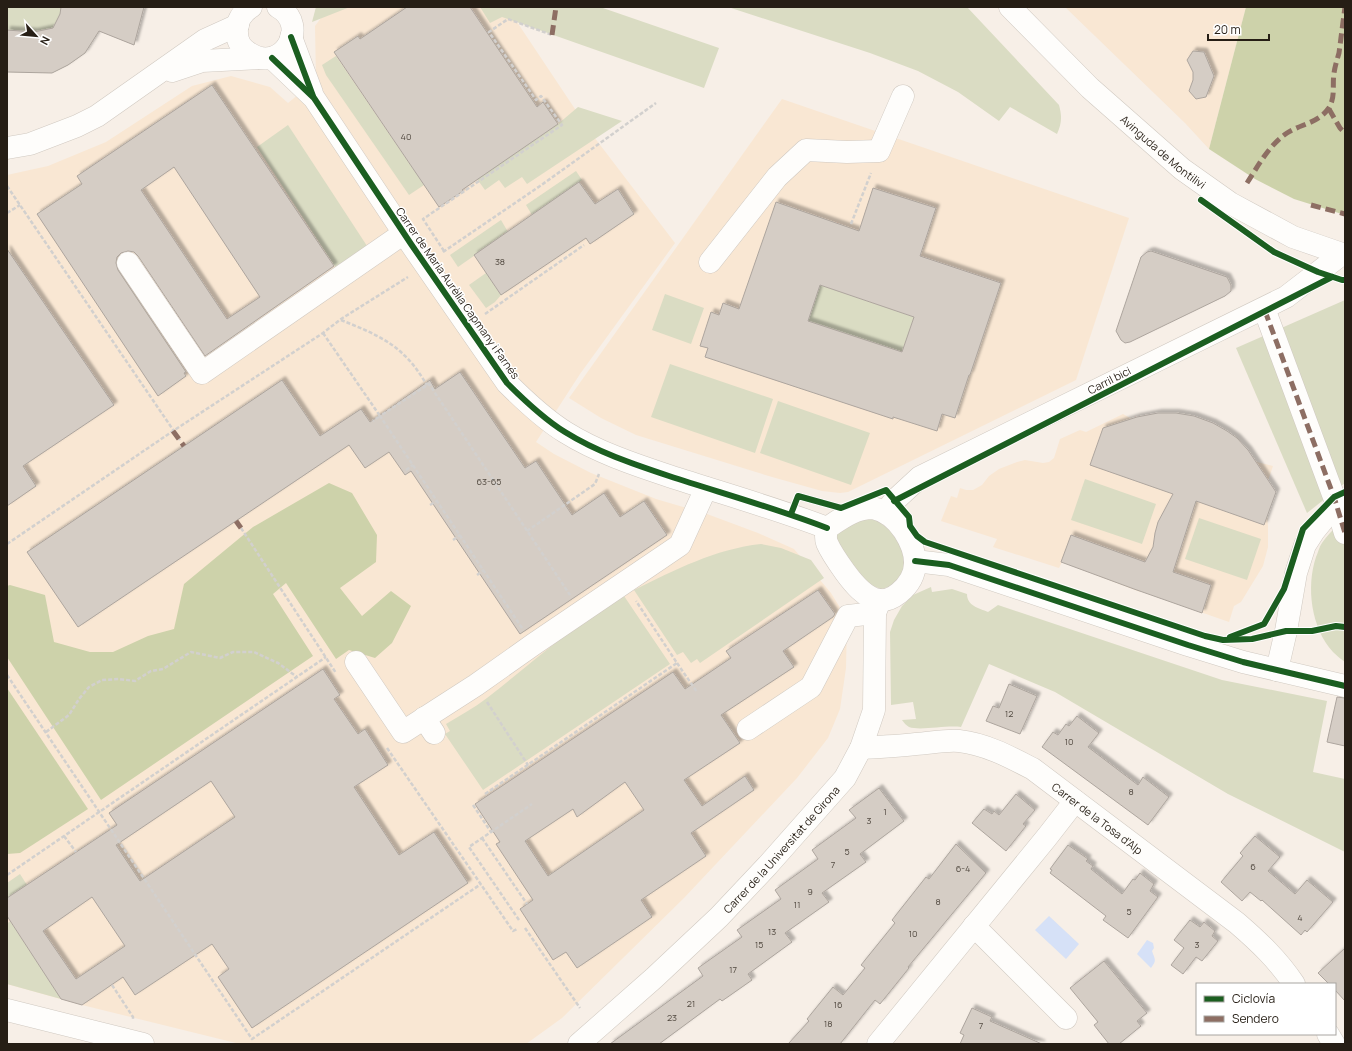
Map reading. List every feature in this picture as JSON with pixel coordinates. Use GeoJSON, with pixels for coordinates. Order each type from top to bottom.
{"type":"FeatureCollection","features":[{"type":"Feature","properties":{"kind":"street"},"geometry":{"type":"LineString","coordinates":[[7,148],[30,144],[77,126],[97,116],[156,76],[205,40],[238,26],[242,15],[250,7]]}},
{"type":"Feature","properties":{"kind":"street","name":"Avinguda de Montilivi"},"geometry":{"type":"LineString","coordinates":[[1010,7],[1090,88],[1182,169],[1230,203],[1293,237],[1343,254]]}},
{"type":"Feature","properties":{"kind":"street","name":"Carrer de Maria Aurèlia Capmany i Farnés"},"geometry":{"type":"LineString","coordinates":[[284,9],[292,25],[291,37],[314,98],[507,383],[526,403],[565,432],[588,445],[643,467],[791,514],[827,528]]}},
{"type":"Feature","properties":{"kind":"street","name":"Carrer de Maria Aurèlia Capmany i Farnés"},"geometry":{"type":"LineString","coordinates":[[238,26],[237,33],[241,46],[246,52],[266,58],[314,98]]}},
{"type":"Feature","properties":{"kind":"street"},"geometry":{"type":"LineString","coordinates":[[156,76],[202,61],[266,58],[282,52],[290,43],[291,37]]}},
{"type":"Feature","properties":{"kind":"street"},"geometry":{"type":"LineString","coordinates":[[710,262],[777,177],[806,150],[847,152],[879,151],[903,96]]}},
{"type":"Feature","properties":{"kind":"street"},"geometry":{"type":"LineString","coordinates":[[128,263],[202,373],[404,233]]}},
{"type":"Feature","properties":{"kind":"street"},"geometry":{"type":"LineString","coordinates":[[886,512],[894,501],[920,477],[1286,297],[1343,254]]}},
{"type":"Feature","properties":{"kind":"street"},"geometry":{"type":"LineString","coordinates":[[1265,311],[1341,503],[1345,533]]}},
{"type":"Feature","properties":{"kind":"street"},"geometry":{"type":"LineString","coordinates":[[356,662],[404,732],[429,725],[476,685],[680,545],[706,488]]}},
{"type":"Feature","properties":{"kind":"street"},"geometry":{"type":"LineString","coordinates":[[1277,670],[1286,631],[1296,574],[1305,545],[1314,530],[1327,515],[1341,503]]}},
{"type":"Feature","properties":{"kind":"street"},"geometry":{"type":"LineString","coordinates":[[748,730],[811,688],[848,616],[877,607],[905,588],[911,581],[916,561],[913,548],[908,537],[898,523],[886,512],[873,508],[860,509],[843,517],[827,528],[827,543],[844,570],[860,590],[869,596],[877,607]]}},
{"type":"Feature","properties":{"kind":"street"},"geometry":{"type":"LineString","coordinates":[[916,561],[949,565],[1243,662],[1345,686]]}},
{"type":"Feature","properties":{"kind":"street","name":"Carrer de la Universitat de Girona"},"geometry":{"type":"LineString","coordinates":[[579,1044],[654,978],[719,917],[768,865],[845,778],[861,748],[874,710],[877,607]]}},
{"type":"Feature","properties":{"kind":"street","name":"Carrer de la Tosa d'Alp"},"geometry":{"type":"LineString","coordinates":[[861,748],[917,744],[940,740],[959,741],[976,744],[1012,758],[1033,769],[1237,923],[1262,944],[1281,965],[1293,983]]}},
{"type":"Feature","properties":{"kind":"street"},"geometry":{"type":"LineString","coordinates":[[878,1044],[1075,801]]}},
{"type":"Feature","properties":{"kind":"street"},"geometry":{"type":"LineString","coordinates":[[974,926],[1066,1018]]}},
{"type":"Feature","properties":{"kind":"street"},"geometry":{"type":"LineString","coordinates":[[7,1010],[143,1044]]}},
{"type":"Feature","properties":{"kind":"street"},"geometry":{"type":"LineString","coordinates":[[1329,1035],[1334,1044]]}},
{"type":"Feature","properties":{"kind":"path"},"geometry":{"type":"LineString","coordinates":[[552,35],[508,19],[489,32],[536,100],[541,96],[562,125],[424,219],[444,251],[540,186],[656,103]]}},
{"type":"Feature","properties":{"kind":"path"},"geometry":{"type":"LineString","coordinates":[[851,224],[871,170]]}},
{"type":"Feature","properties":{"kind":"path"},"geometry":{"type":"LineString","coordinates":[[7,186],[180,440]]}},
{"type":"Feature","properties":{"kind":"path"},"geometry":{"type":"LineString","coordinates":[[7,213],[20,204]]}},
{"type":"Feature","properties":{"kind":"path"},"geometry":{"type":"LineString","coordinates":[[485,314],[584,245]]}},
{"type":"Feature","properties":{"kind":"path"},"geometry":{"type":"LineString","coordinates":[[7,544],[173,431],[410,275]]}},
{"type":"Feature","properties":{"kind":"path"},"geometry":{"type":"LineString","coordinates":[[341,319],[375,335],[395,348],[404,355],[427,385],[429,384],[582,612]]}},
{"type":"Feature","properties":{"kind":"path"},"geometry":{"type":"LineString","coordinates":[[323,333],[534,644]]}},
{"type":"Feature","properties":{"kind":"path"},"geometry":{"type":"LineString","coordinates":[[373,421],[427,385]]}},
{"type":"Feature","properties":{"kind":"path"},"geometry":{"type":"LineString","coordinates":[[406,470],[413,465]]}},
{"type":"Feature","properties":{"kind":"path"},"geometry":{"type":"LineString","coordinates":[[527,530],[594,484],[599,474]]}},
{"type":"Feature","properties":{"kind":"path"},"geometry":{"type":"LineString","coordinates":[[430,506],[437,500]]}},
{"type":"Feature","properties":{"kind":"path"},"geometry":{"type":"LineString","coordinates":[[240,528],[270,572]]}},
{"type":"Feature","properties":{"kind":"path"},"geometry":{"type":"LineString","coordinates":[[453,540],[460,535]]}},
{"type":"Feature","properties":{"kind":"path"},"geometry":{"type":"LineString","coordinates":[[476,575],[484,570]]}},
{"type":"Feature","properties":{"kind":"path"},"geometry":{"type":"LineString","coordinates":[[624,583],[697,692]]}},
{"type":"Feature","properties":{"kind":"path"},"geometry":{"type":"LineString","coordinates":[[46,732],[69,715],[89,687],[102,680],[119,679],[135,681],[151,671],[163,669],[191,652],[220,658],[233,652],[254,652],[278,663],[297,677]]}},
{"type":"Feature","properties":{"kind":"path"},"geometry":{"type":"LineString","coordinates":[[7,875],[326,657]]}},
{"type":"Feature","properties":{"kind":"path"},"geometry":{"type":"LineString","coordinates":[[485,794],[678,663]]}},
{"type":"Feature","properties":{"kind":"path"},"geometry":{"type":"LineString","coordinates":[[7,675],[252,1039],[481,884]]}},
{"type":"Feature","properties":{"kind":"path"},"geometry":{"type":"LineString","coordinates":[[476,685],[528,765]]}},
{"type":"Feature","properties":{"kind":"path"},"geometry":{"type":"LineString","coordinates":[[519,920],[469,847],[532,804]]}},
{"type":"Feature","properties":{"kind":"path"},"geometry":{"type":"LineString","coordinates":[[473,805],[491,832]]}},
{"type":"Feature","properties":{"kind":"path"},"geometry":{"type":"LineString","coordinates":[[441,827],[513,931],[517,929]]}},
{"type":"Feature","properties":{"kind":"path"},"geometry":{"type":"LineString","coordinates":[[64,836],[76,852]]}},
{"type":"Feature","properties":{"kind":"path"},"geometry":{"type":"LineString","coordinates":[[482,838],[527,904]]}},
{"type":"Feature","properties":{"kind":"path"},"geometry":{"type":"LineString","coordinates":[[524,928],[580,1008]]}},
{"type":"Feature","properties":{"kind":"path"},"geometry":{"type":"LineString","coordinates":[[112,985],[134,1017],[132,1023]]}},
{"type":"Feature","properties":{"kind":"shaded area"},"geometry":{"type":"Polygon","coordinates":[[[329,7],[507,7],[591,133],[675,243],[580,374],[536,442],[554,454],[591,473],[656,499],[707,514],[758,533],[794,549],[831,593],[847,619],[846,668],[840,709],[828,738],[797,778],[684,898],[562,1018],[526,1044],[240,1044],[82,1005],[7,984],[7,175],[48,166],[106,142],[192,86],[231,76],[270,87],[288,103],[316,80],[315,26],[329,7]]]}},
{"type":"Feature","properties":{"kind":"shaded area"},"geometry":{"type":"Polygon","coordinates":[[[1065,7],[1246,7],[1209,149],[1185,123],[1065,7]]]}},
{"type":"Feature","properties":{"kind":"shaded area"},"geometry":{"type":"Polygon","coordinates":[[[782,99],[1129,218],[1076,380],[848,492],[840,493],[822,491],[772,477],[636,435],[601,418],[569,398],[782,99]]]}},
{"type":"Feature","properties":{"kind":"shaded area"},"geometry":{"type":"Polygon","coordinates":[[[1167,413],[1194,416],[1213,423],[1237,438],[1257,462],[1273,466],[1265,489],[1268,547],[1263,566],[1241,602],[1234,606],[1229,622],[1146,593],[1148,588],[1142,586],[1140,592],[1062,562],[1059,568],[993,547],[997,539],[941,521],[951,496],[957,498],[960,488],[973,490],[982,485],[989,476],[999,469],[1017,462],[1025,460],[1043,463],[1049,462],[1054,458],[1060,439],[1080,430],[1086,432],[1123,414],[1132,419],[1148,415],[1167,413]]]}},
{"type":"Feature","properties":{"kind":"green space"},"geometry":{"type":"Polygon","coordinates":[[[7,7],[144,7],[134,45],[99,31],[85,53],[68,65],[52,73],[7,72],[7,7]]]}},
{"type":"Feature","properties":{"kind":"green space"},"geometry":{"type":"Polygon","coordinates":[[[316,7],[350,7],[312,22],[316,7]]]}},
{"type":"Feature","properties":{"kind":"green space"},"geometry":{"type":"Polygon","coordinates":[[[480,7],[600,7],[719,48],[704,88],[502,17],[490,23],[480,7]]]}},
{"type":"Feature","properties":{"kind":"green space"},"geometry":{"type":"Polygon","coordinates":[[[728,7],[967,7],[1059,105],[1061,120],[1059,130],[1057,134],[1010,107],[999,121],[958,92],[918,71],[870,53],[728,7]]]}},
{"type":"Feature","properties":{"kind":"green space"},"geometry":{"type":"Polygon","coordinates":[[[1246,7],[1345,7],[1345,215],[1294,199],[1255,179],[1209,149],[1246,7]]]}},
{"type":"Feature","properties":{"kind":"green space"},"geometry":{"type":"Polygon","coordinates":[[[336,56],[424,185],[409,195],[326,75],[322,65],[336,56]]]}},
{"type":"Feature","properties":{"kind":"green space"},"geometry":{"type":"Polygon","coordinates":[[[578,107],[622,121],[527,184],[522,177],[505,188],[499,180],[485,190],[477,179],[558,124],[578,107]]]}},
{"type":"Feature","properties":{"kind":"green space"},"geometry":{"type":"Polygon","coordinates":[[[288,125],[369,249],[336,268],[257,147],[288,125]]]}},
{"type":"Feature","properties":{"kind":"green space"},"geometry":{"type":"Polygon","coordinates":[[[576,171],[582,180],[532,215],[526,205],[576,171]]]}},
{"type":"Feature","properties":{"kind":"green space"},"geometry":{"type":"Polygon","coordinates":[[[501,220],[508,232],[458,267],[450,255],[501,220]]]}},
{"type":"Feature","properties":{"kind":"green space"},"geometry":{"type":"Polygon","coordinates":[[[486,273],[501,295],[495,302],[486,308],[469,285],[486,273]]]}},
{"type":"Feature","properties":{"kind":"green space"},"geometry":{"type":"Polygon","coordinates":[[[820,285],[914,317],[902,352],[808,321],[820,285]]]}},
{"type":"Feature","properties":{"kind":"green space"},"geometry":{"type":"Polygon","coordinates":[[[665,294],[704,308],[691,344],[652,330],[665,294]]]}},
{"type":"Feature","properties":{"kind":"green space"},"geometry":{"type":"Polygon","coordinates":[[[1345,300],[1345,483],[1307,513],[1236,348],[1345,300]]]}},
{"type":"Feature","properties":{"kind":"green space"},"geometry":{"type":"Polygon","coordinates":[[[670,364],[773,399],[755,453],[651,417],[670,364]]]}},
{"type":"Feature","properties":{"kind":"green space"},"geometry":{"type":"Polygon","coordinates":[[[778,401],[870,433],[851,485],[760,453],[778,401]]]}},
{"type":"Feature","properties":{"kind":"green space"},"geometry":{"type":"Polygon","coordinates":[[[1085,479],[1156,504],[1142,544],[1071,520],[1085,479]]]}},
{"type":"Feature","properties":{"kind":"green space"},"geometry":{"type":"Polygon","coordinates":[[[329,483],[352,493],[377,535],[376,562],[340,588],[362,616],[391,591],[411,606],[392,643],[375,658],[349,650],[336,659],[286,583],[273,594],[313,656],[101,800],[7,657],[7,586],[10,585],[45,595],[54,642],[90,652],[113,652],[148,636],[174,629],[184,584],[253,527],[329,483]]]}},
{"type":"Feature","properties":{"kind":"green space"},"geometry":{"type":"Polygon","coordinates":[[[870,517],[894,533],[904,552],[904,568],[899,580],[892,586],[881,589],[865,583],[835,543],[835,529],[870,517]]]}},
{"type":"Feature","properties":{"kind":"green space"},"geometry":{"type":"Polygon","coordinates":[[[1199,518],[1261,539],[1247,580],[1185,559],[1199,518]]]}},
{"type":"Feature","properties":{"kind":"green space"},"geometry":{"type":"Polygon","coordinates":[[[1345,519],[1345,662],[1333,652],[1320,631],[1312,607],[1311,581],[1320,546],[1330,533],[1345,519]]]}},
{"type":"Feature","properties":{"kind":"green space"},"geometry":{"type":"Polygon","coordinates":[[[761,544],[781,548],[811,560],[824,578],[700,663],[697,659],[691,663],[683,652],[677,655],[634,590],[711,555],[728,550],[761,544]]]}},
{"type":"Feature","properties":{"kind":"green space"},"geometry":{"type":"Polygon","coordinates":[[[931,587],[932,592],[952,589],[967,594],[971,604],[988,612],[998,605],[1222,680],[1327,701],[1313,772],[1345,779],[1345,852],[1228,794],[1055,692],[989,664],[961,727],[909,727],[902,720],[916,719],[913,702],[891,705],[890,632],[894,620],[902,606],[913,595],[931,587]]]}},
{"type":"Feature","properties":{"kind":"green space"},"geometry":{"type":"Polygon","coordinates":[[[624,596],[670,664],[483,790],[445,734],[450,731],[446,724],[482,702],[571,631],[624,596]]]}},
{"type":"Feature","properties":{"kind":"green space"},"geometry":{"type":"Polygon","coordinates":[[[7,688],[88,809],[20,853],[7,854],[7,688]]]}},
{"type":"Feature","properties":{"kind":"green space"},"geometry":{"type":"Polygon","coordinates":[[[20,874],[27,885],[7,898],[7,883],[20,874]]]}},
{"type":"Feature","properties":{"kind":"green space"},"geometry":{"type":"Polygon","coordinates":[[[10,921],[61,999],[7,984],[7,924],[10,921]]]}},
{"type":"Feature","properties":{"kind":"water"},"geometry":{"type":"Polygon","coordinates":[[[1049,916],[1079,944],[1066,959],[1035,930],[1049,916]]]}},
{"type":"Feature","properties":{"kind":"water"},"geometry":{"type":"Polygon","coordinates":[[[1147,940],[1153,943],[1154,948],[1152,951],[1155,961],[1151,968],[1137,954],[1147,940]]]}},
{"type":"Feature","properties":{"kind":"building"},"geometry":{"type":"Polygon","coordinates":[[[61,7],[144,7],[134,45],[99,31],[85,53],[68,65],[52,73],[7,72],[7,30],[34,32],[53,28],[60,14],[61,7]]]}},
{"type":"Feature","properties":{"kind":"building"},"geometry":{"type":"Polygon","coordinates":[[[407,7],[470,7],[537,107],[543,102],[558,124],[439,207],[334,52],[358,36],[360,39],[407,7]]]}},
{"type":"Feature","properties":{"kind":"building"},"geometry":{"type":"Polygon","coordinates":[[[1193,51],[1204,52],[1214,76],[1206,97],[1196,99],[1189,91],[1193,80],[1193,72],[1187,60],[1193,51]]]}},
{"type":"Feature","properties":{"kind":"building"},"geometry":{"type":"Polygon","coordinates":[[[212,85],[334,266],[205,356],[138,256],[134,252],[128,251],[121,253],[117,257],[116,263],[118,270],[186,372],[184,373],[186,376],[158,396],[37,214],[82,184],[77,176],[212,85]],[[174,167],[141,190],[227,319],[260,297],[174,167]]]}},
{"type":"Feature","properties":{"kind":"building"},"geometry":{"type":"Polygon","coordinates":[[[579,182],[595,204],[618,189],[634,214],[590,244],[586,238],[501,295],[474,255],[579,182]]]}},
{"type":"Feature","properties":{"kind":"building"},"geometry":{"type":"Polygon","coordinates":[[[873,188],[936,208],[920,256],[1001,283],[955,418],[942,414],[937,431],[893,417],[893,419],[705,357],[708,348],[700,346],[711,312],[719,315],[723,303],[739,309],[776,202],[859,231],[873,188]],[[820,285],[808,321],[902,352],[914,317],[820,285]]]}},
{"type":"Feature","properties":{"kind":"building"},"geometry":{"type":"Polygon","coordinates":[[[7,249],[114,405],[23,466],[36,486],[7,506],[7,249]]]}},
{"type":"Feature","properties":{"kind":"building"},"geometry":{"type":"Polygon","coordinates":[[[1151,251],[1227,277],[1231,285],[1231,291],[1225,296],[1130,342],[1125,343],[1121,340],[1116,331],[1141,257],[1147,252],[1151,251]]]}},
{"type":"Feature","properties":{"kind":"building"},"geometry":{"type":"Polygon","coordinates":[[[460,372],[525,468],[536,461],[572,515],[604,493],[620,517],[644,501],[667,535],[520,634],[411,471],[405,475],[389,452],[365,468],[349,445],[78,627],[27,552],[282,380],[320,436],[361,409],[370,422],[430,380],[435,389],[460,372]]]}},
{"type":"Feature","properties":{"kind":"building"},"geometry":{"type":"Polygon","coordinates":[[[1158,413],[1176,413],[1194,416],[1213,423],[1227,431],[1237,438],[1248,450],[1276,492],[1264,525],[1196,501],[1173,572],[1211,585],[1202,613],[1061,562],[1071,535],[1145,562],[1153,547],[1158,522],[1173,494],[1090,465],[1103,428],[1137,417],[1158,413]]]}},
{"type":"Feature","properties":{"kind":"building"},"geometry":{"type":"Polygon","coordinates":[[[818,590],[835,614],[833,617],[783,651],[794,667],[721,715],[740,743],[684,780],[702,806],[745,776],[754,790],[691,833],[706,856],[641,900],[652,917],[577,968],[566,952],[553,960],[520,909],[533,900],[496,844],[500,842],[475,804],[673,672],[685,689],[731,658],[726,651],[818,590]],[[625,782],[577,817],[573,809],[525,841],[548,876],[644,810],[625,782]]]}},
{"type":"Feature","properties":{"kind":"building"},"geometry":{"type":"Polygon","coordinates":[[[323,669],[340,695],[334,699],[358,734],[365,729],[388,765],[354,787],[399,855],[434,832],[468,883],[252,1028],[218,977],[229,969],[212,944],[135,995],[123,977],[82,1005],[61,999],[7,916],[7,898],[117,825],[109,813],[323,669]],[[211,781],[116,845],[140,881],[235,817],[211,781]],[[92,897],[43,931],[76,979],[125,946],[92,897]]]}},
{"type":"Feature","properties":{"kind":"building"},"geometry":{"type":"Polygon","coordinates":[[[1009,684],[1037,696],[1020,734],[986,721],[993,706],[999,708],[1009,684]]]}},
{"type":"Feature","properties":{"kind":"building"},"geometry":{"type":"Polygon","coordinates":[[[1337,697],[1345,698],[1345,746],[1327,742],[1337,697]]]}},
{"type":"Feature","properties":{"kind":"building"},"geometry":{"type":"Polygon","coordinates":[[[1077,716],[1099,733],[1088,747],[1138,785],[1143,777],[1169,797],[1148,825],[1042,747],[1053,732],[1058,735],[1066,724],[1069,726],[1077,716]]]}},
{"type":"Feature","properties":{"kind":"building"},"geometry":{"type":"Polygon","coordinates":[[[879,788],[904,821],[860,854],[866,862],[822,893],[829,902],[785,933],[792,942],[748,974],[752,980],[722,1001],[720,999],[659,1044],[610,1044],[703,976],[698,968],[742,937],[737,930],[781,899],[775,890],[818,859],[812,850],[856,818],[849,810],[879,788]]]}},
{"type":"Feature","properties":{"kind":"building"},"geometry":{"type":"Polygon","coordinates":[[[1016,794],[1035,810],[1023,824],[1026,826],[1006,851],[972,823],[984,809],[992,814],[994,811],[999,815],[1016,794]]]}},
{"type":"Feature","properties":{"kind":"building"},"geometry":{"type":"Polygon","coordinates":[[[1255,836],[1280,857],[1268,871],[1295,894],[1307,880],[1333,902],[1307,932],[1305,930],[1301,935],[1262,900],[1261,901],[1250,892],[1242,901],[1221,882],[1243,856],[1240,853],[1255,836]]]}},
{"type":"Feature","properties":{"kind":"building"},"geometry":{"type":"Polygon","coordinates":[[[956,844],[986,873],[908,967],[909,968],[880,1004],[875,1000],[840,1044],[788,1044],[809,1021],[807,1019],[833,987],[843,995],[865,968],[861,965],[895,923],[892,920],[926,877],[929,879],[956,844]]]}},
{"type":"Feature","properties":{"kind":"building"},"geometry":{"type":"Polygon","coordinates":[[[1068,845],[1088,859],[1086,861],[1093,866],[1091,869],[1122,894],[1133,879],[1135,880],[1140,873],[1154,884],[1150,891],[1158,897],[1128,938],[1103,920],[1106,916],[1050,873],[1052,870],[1050,869],[1068,845]]]}},
{"type":"Feature","properties":{"kind":"building"},"geometry":{"type":"Polygon","coordinates":[[[1190,920],[1200,927],[1204,922],[1215,931],[1212,936],[1218,941],[1202,961],[1196,957],[1183,974],[1171,965],[1184,948],[1174,940],[1190,920]]]}},
{"type":"Feature","properties":{"kind":"building"},"geometry":{"type":"Polygon","coordinates":[[[1345,948],[1345,1001],[1336,991],[1336,983],[1328,983],[1318,973],[1345,948]]]}},
{"type":"Feature","properties":{"kind":"building"},"geometry":{"type":"Polygon","coordinates":[[[1104,961],[1147,1013],[1137,1021],[1141,1026],[1119,1044],[1109,1044],[1094,1025],[1098,1022],[1070,988],[1104,961]]]}},
{"type":"Feature","properties":{"kind":"building"},"geometry":{"type":"Polygon","coordinates":[[[972,1008],[992,1017],[990,1021],[1042,1044],[960,1044],[964,1035],[960,1033],[972,1008]]]}},
{"type":"Feature","properties":{"kind":"marked path"},"geometry":{"type":"LineString","coordinates":[[552,35],[556,7]]}},
{"type":"Feature","properties":{"kind":"marked path"},"geometry":{"type":"LineString","coordinates":[[1247,183],[1264,156],[1275,143],[1292,130],[1309,123],[1324,114],[1328,109],[1333,96],[1335,65],[1339,53],[1345,7]]}},
{"type":"Feature","properties":{"kind":"marked path"},"geometry":{"type":"LineString","coordinates":[[1329,109],[1340,128],[1345,133]]}},
{"type":"Feature","properties":{"kind":"marked path"},"geometry":{"type":"LineString","coordinates":[[1311,205],[1345,214]]}},
{"type":"Feature","properties":{"kind":"marked path"},"geometry":{"type":"LineString","coordinates":[[1265,311],[1334,497],[1345,533]]}},
{"type":"Feature","properties":{"kind":"marked path"},"geometry":{"type":"LineString","coordinates":[[173,431],[184,446]]}},
{"type":"Feature","properties":{"kind":"marked path"},"geometry":{"type":"LineString","coordinates":[[236,521],[241,528]]}},
{"type":"Feature","properties":{"kind":"cycle path"},"geometry":{"type":"LineString","coordinates":[[291,37],[313,96]]}},
{"type":"Feature","properties":{"kind":"cycle path"},"geometry":{"type":"LineString","coordinates":[[272,58],[314,98],[411,244],[507,383],[535,409],[565,432],[590,446],[616,457],[827,528]]}},
{"type":"Feature","properties":{"kind":"cycle path"},"geometry":{"type":"LineString","coordinates":[[1201,200],[1274,252],[1318,272],[1345,280]]}},
{"type":"Feature","properties":{"kind":"cycle path","name":"Carril bici"},"geometry":{"type":"LineString","coordinates":[[894,501],[1332,277]]}},
{"type":"Feature","properties":{"kind":"cycle path"},"geometry":{"type":"LineString","coordinates":[[791,514],[798,496],[841,508],[886,490],[909,517],[910,526],[917,536],[925,542],[1205,636],[1223,640],[1252,639],[1286,631],[1312,631],[1336,626],[1345,627]]}},
{"type":"Feature","properties":{"kind":"cycle path"},"geometry":{"type":"LineString","coordinates":[[1230,637],[1264,624],[1284,589],[1303,529],[1334,497],[1345,492]]}},
{"type":"Feature","properties":{"kind":"cycle path"},"geometry":{"type":"LineString","coordinates":[[915,561],[949,565],[1243,662],[1345,686]]}}]}
